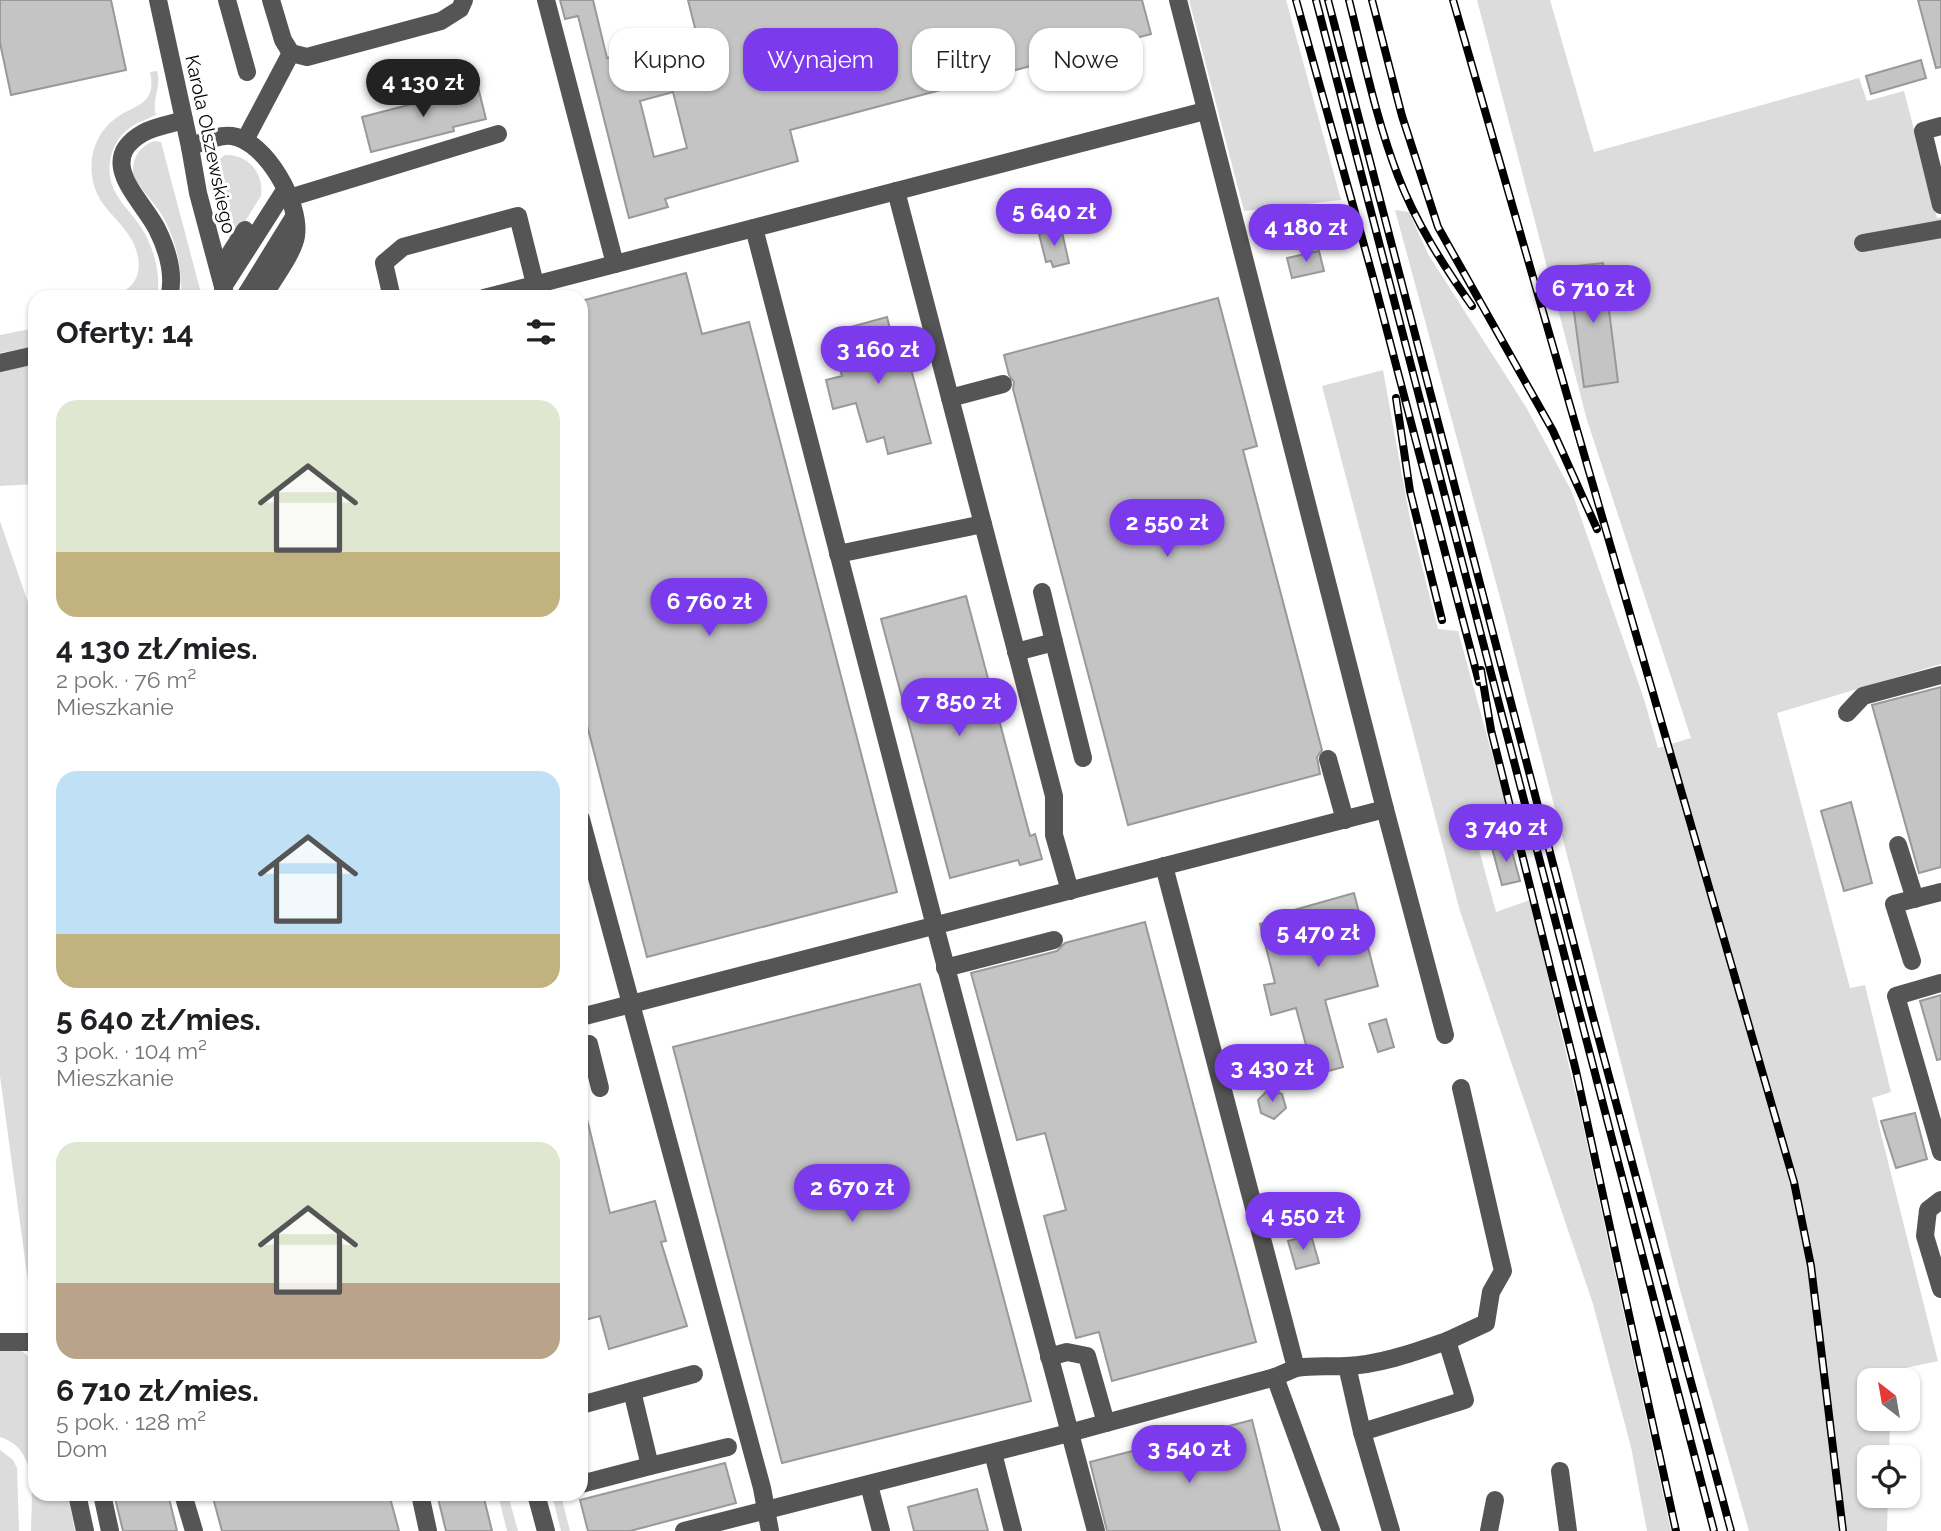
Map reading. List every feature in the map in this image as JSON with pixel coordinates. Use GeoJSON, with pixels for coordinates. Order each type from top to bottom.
{"type":"FeatureCollection","features":[{"type":"Feature","properties":{"kind":"street","name":"Karola Olszewskiego"},"geometry":{"type":"LineString","coordinates":[[158,0],[198,193],[224,288]]}},
{"type":"Feature","properties":{"kind":"street"},"geometry":{"type":"LineString","coordinates":[[227,0],[247,72]]}},
{"type":"Feature","properties":{"kind":"street"},"geometry":{"type":"LineString","coordinates":[[271,0],[283,40],[291,53],[307,57],[442,21],[460,9],[464,0]]}},
{"type":"Feature","properties":{"kind":"street"},"geometry":{"type":"LineString","coordinates":[[546,0],[615,264]]}},
{"type":"Feature","properties":{"kind":"street"},"geometry":{"type":"LineString","coordinates":[[1178,0],[1445,1035]]}},
{"type":"Feature","properties":{"kind":"street"},"geometry":{"type":"LineString","coordinates":[[244,140],[291,53]]}},
{"type":"Feature","properties":{"kind":"street"},"geometry":{"type":"LineString","coordinates":[[513,290],[1205,111]]}},
{"type":"Feature","properties":{"kind":"street"},"geometry":{"type":"LineString","coordinates":[[170,290],[171,279],[165,249],[156,227],[125,180],[121,161],[130,144],[143,133],[184,120]]}},
{"type":"Feature","properties":{"kind":"street"},"geometry":{"type":"LineString","coordinates":[[1941,126],[1923,131],[1941,205]]}},
{"type":"Feature","properties":{"kind":"street"},"geometry":{"type":"LineString","coordinates":[[224,288],[287,197],[498,134]]}},
{"type":"Feature","properties":{"kind":"street"},"geometry":{"type":"LineString","coordinates":[[190,147],[228,135],[244,140],[261,152],[287,197],[295,239],[266,290]]}},
{"type":"Feature","properties":{"kind":"street"},"geometry":{"type":"LineString","coordinates":[[896,191],[1054,796],[1054,835],[1070,891]]}},
{"type":"Feature","properties":{"kind":"street"},"geometry":{"type":"LineString","coordinates":[[247,290],[287,197]]}},
{"type":"Feature","properties":{"kind":"street"},"geometry":{"type":"LineString","coordinates":[[390,290],[384,263],[403,247],[518,216],[535,284]]}},
{"type":"Feature","properties":{"kind":"street"},"geometry":{"type":"LineString","coordinates":[[754,228],[945,968],[1096,1531]]}},
{"type":"Feature","properties":{"kind":"street"},"geometry":{"type":"LineString","coordinates":[[1863,243],[1941,229]]}},
{"type":"Feature","properties":{"kind":"street"},"geometry":{"type":"LineString","coordinates":[[0,363],[28,357]]}},
{"type":"Feature","properties":{"kind":"street"},"geometry":{"type":"LineString","coordinates":[[950,398],[1003,384]]}},
{"type":"Feature","properties":{"kind":"street"},"geometry":{"type":"LineString","coordinates":[[838,554],[983,524]]}},
{"type":"Feature","properties":{"kind":"street"},"geometry":{"type":"LineString","coordinates":[[1042,592],[1083,758]]}},
{"type":"Feature","properties":{"kind":"street"},"geometry":{"type":"LineString","coordinates":[[1016,652],[1054,642]]}},
{"type":"Feature","properties":{"kind":"street"},"geometry":{"type":"LineString","coordinates":[[1847,713],[1863,696],[1941,675]]}},
{"type":"Feature","properties":{"kind":"street"},"geometry":{"type":"LineString","coordinates":[[1328,759],[1345,820]]}},
{"type":"Feature","properties":{"kind":"street"},"geometry":{"type":"LineString","coordinates":[[588,1014],[1385,809]]}},
{"type":"Feature","properties":{"kind":"street"},"geometry":{"type":"LineString","coordinates":[[1898,845],[1915,899]]}},
{"type":"Feature","properties":{"kind":"street"},"geometry":{"type":"LineString","coordinates":[[588,846],[762,1488],[770,1531]]}},
{"type":"Feature","properties":{"kind":"street"},"geometry":{"type":"LineString","coordinates":[[1164,866],[1296,1368]]}},
{"type":"Feature","properties":{"kind":"street"},"geometry":{"type":"LineString","coordinates":[[1912,961],[1894,904],[1941,892]]}},
{"type":"Feature","properties":{"kind":"street"},"geometry":{"type":"LineString","coordinates":[[945,968],[1054,940]]}},
{"type":"Feature","properties":{"kind":"street"},"geometry":{"type":"LineString","coordinates":[[1941,983],[1896,996],[1941,1152]]}},
{"type":"Feature","properties":{"kind":"street"},"geometry":{"type":"LineString","coordinates":[[588,1054],[600,1088]]}},
{"type":"Feature","properties":{"kind":"street"},"geometry":{"type":"LineString","coordinates":[[684,1531],[1107,1423],[1275,1377],[1296,1368],[1374,1362],[1447,1341],[1486,1323],[1492,1292],[1503,1271],[1461,1088]]}},
{"type":"Feature","properties":{"kind":"street"},"geometry":{"type":"LineString","coordinates":[[1941,1200],[1928,1210],[1925,1236],[1941,1289]]}},
{"type":"Feature","properties":{"kind":"street"},"geometry":{"type":"LineString","coordinates":[[1362,1432],[1465,1400],[1447,1341]]}},
{"type":"Feature","properties":{"kind":"street"},"geometry":{"type":"LineString","coordinates":[[0,1342],[28,1342]]}},
{"type":"Feature","properties":{"kind":"street"},"geometry":{"type":"LineString","coordinates":[[1049,1357],[1067,1352],[1087,1356],[1107,1423]]}},
{"type":"Feature","properties":{"kind":"street"},"geometry":{"type":"LineString","coordinates":[[1347,1366],[1362,1432],[1391,1531]]}},
{"type":"Feature","properties":{"kind":"street"},"geometry":{"type":"LineString","coordinates":[[588,1403],[694,1374]]}},
{"type":"Feature","properties":{"kind":"street"},"geometry":{"type":"LineString","coordinates":[[1275,1377],[1331,1531]]}},
{"type":"Feature","properties":{"kind":"street"},"geometry":{"type":"LineString","coordinates":[[632,1391],[650,1466]]}},
{"type":"Feature","properties":{"kind":"street"},"geometry":{"type":"LineString","coordinates":[[588,1482],[728,1447]]}},
{"type":"Feature","properties":{"kind":"street"},"geometry":{"type":"LineString","coordinates":[[993,1453],[1013,1531]]}},
{"type":"Feature","properties":{"kind":"street"},"geometry":{"type":"LineString","coordinates":[[1560,1471],[1568,1531]]}},
{"type":"Feature","properties":{"kind":"street"},"geometry":{"type":"LineString","coordinates":[[869,1485],[881,1531]]}},
{"type":"Feature","properties":{"kind":"street"},"geometry":{"type":"LineString","coordinates":[[1489,1531],[1496,1500]]}},
{"type":"Feature","properties":{"kind":"street"},"geometry":{"type":"LineString","coordinates":[[79,1501],[85,1531]]}},
{"type":"Feature","properties":{"kind":"street"},"geometry":{"type":"LineString","coordinates":[[104,1501],[110,1531]]}},
{"type":"Feature","properties":{"kind":"street"},"geometry":{"type":"LineString","coordinates":[[185,1501],[194,1531]]}},
{"type":"Feature","properties":{"kind":"street"},"geometry":{"type":"LineString","coordinates":[[421,1501],[428,1531]]}},
{"type":"Feature","properties":{"kind":"street"},"geometry":{"type":"LineString","coordinates":[[538,1501],[546,1531]]}},
{"type":"Feature","properties":{"kind":"shaded area"},"geometry":{"type":"Polygon","coordinates":[[[1189,0],[1286,0],[1341,200],[1244,211],[1189,0]]]}},
{"type":"Feature","properties":{"kind":"shaded area"},"geometry":{"type":"Polygon","coordinates":[[[1477,0],[1550,0],[1594,152],[1859,78],[1867,101],[1904,91],[1937,218],[1941,217],[1941,664],[1777,713],[1850,988],[1865,985],[1891,1092],[1872,1098],[1938,1361],[1906,1368],[1857,1368],[1857,1432],[1890,1432],[1889,1445],[1857,1445],[1857,1508],[1888,1508],[1887,1531],[1749,1531],[1680,1290],[1502,605],[1395,210],[1409,212],[1428,254],[1526,407],[1572,492],[1644,699],[1658,748],[1691,738],[1587,420],[1477,0]]]}},
{"type":"Feature","properties":{"kind":"shaded area"},"geometry":{"type":"Polygon","coordinates":[[[157,71],[158,77],[156,115],[134,125],[119,139],[111,155],[110,173],[114,190],[142,228],[152,249],[158,273],[158,289],[126,290],[136,278],[139,261],[137,252],[128,234],[98,195],[91,167],[96,143],[104,129],[148,97],[150,72],[157,71]]]}},
{"type":"Feature","properties":{"kind":"shaded area"},"geometry":{"type":"Polygon","coordinates":[[[154,141],[161,142],[200,290],[181,290],[179,263],[169,230],[158,209],[133,174],[134,163],[144,146],[154,141]]]}},
{"type":"Feature","properties":{"kind":"shaded area"},"geometry":{"type":"Polygon","coordinates":[[[225,155],[248,162],[257,173],[261,188],[261,196],[237,234],[230,237],[223,234],[209,183],[213,164],[225,155]]]}},
{"type":"Feature","properties":{"kind":"shaded area"},"geometry":{"type":"Polygon","coordinates":[[[28,329],[28,347],[0,353],[0,335],[28,329]]]}},
{"type":"Feature","properties":{"kind":"shaded area"},"geometry":{"type":"Polygon","coordinates":[[[28,365],[28,484],[0,486],[0,372],[28,365]]]}},
{"type":"Feature","properties":{"kind":"shaded area"},"geometry":{"type":"Polygon","coordinates":[[[1383,370],[1410,519],[1438,629],[1458,631],[1515,837],[1478,846],[1496,912],[1530,900],[1582,1121],[1671,1531],[1647,1531],[1631,1447],[1593,1304],[1460,911],[1322,386],[1383,370]]]}},
{"type":"Feature","properties":{"kind":"shaded area"},"geometry":{"type":"Polygon","coordinates":[[[0,521],[28,603],[28,1281],[0,1076],[0,521]]]}},
{"type":"Feature","properties":{"kind":"shaded area"},"geometry":{"type":"Polygon","coordinates":[[[0,1344],[10,1346],[28,1356],[28,1467],[22,1452],[13,1443],[0,1437],[0,1344]]]}},
{"type":"Feature","properties":{"kind":"shaded area"},"geometry":{"type":"Polygon","coordinates":[[[0,1450],[13,1460],[17,1468],[19,1531],[0,1531],[0,1450]]]}},
{"type":"Feature","properties":{"kind":"shaded area"},"geometry":{"type":"Polygon","coordinates":[[[32,1501],[69,1501],[75,1531],[31,1531],[32,1501]]]}},
{"type":"Feature","properties":{"kind":"shaded area"},"geometry":{"type":"Polygon","coordinates":[[[500,1501],[510,1501],[518,1531],[507,1531],[500,1501]]]}},
{"type":"Feature","properties":{"kind":"shaded area"},"geometry":{"type":"Polygon","coordinates":[[[554,1501],[562,1501],[570,1531],[561,1531],[554,1501]]]}},
{"type":"Feature","properties":{"kind":"building"},"geometry":{"type":"Polygon","coordinates":[[[0,0],[111,0],[126,70],[11,95],[0,43],[0,0]]]}},
{"type":"Feature","properties":{"kind":"building"},"geometry":{"type":"Polygon","coordinates":[[[560,0],[593,0],[609,57],[609,91],[729,91],[729,28],[695,28],[688,0],[1142,0],[1151,34],[1143,36],[1143,28],[1029,28],[1029,66],[1015,70],[1015,28],[912,28],[912,91],[937,91],[790,130],[798,161],[665,199],[668,207],[629,218],[578,16],[565,19],[560,0]],[[673,92],[640,101],[654,157],[687,148],[673,92]]]}},
{"type":"Feature","properties":{"kind":"building"},"geometry":{"type":"Polygon","coordinates":[[[1918,0],[1941,0],[1941,67],[1936,68],[1918,0]]]}},
{"type":"Feature","properties":{"kind":"building"},"geometry":{"type":"Polygon","coordinates":[[[1921,60],[1926,78],[1871,94],[1866,76],[1921,60]]]}},
{"type":"Feature","properties":{"kind":"building"},"geometry":{"type":"Polygon","coordinates":[[[478,87],[486,119],[453,127],[454,131],[371,152],[362,117],[478,87]]]}},
{"type":"Feature","properties":{"kind":"building"},"geometry":{"type":"Polygon","coordinates":[[[1061,228],[1069,263],[1053,267],[1051,261],[1046,262],[1039,234],[1061,228]]]}},
{"type":"Feature","properties":{"kind":"building"},"geometry":{"type":"Polygon","coordinates":[[[1319,251],[1324,271],[1292,278],[1287,258],[1319,251]]]}},
{"type":"Feature","properties":{"kind":"building"},"geometry":{"type":"Polygon","coordinates":[[[1603,263],[1618,382],[1584,387],[1568,267],[1603,263]]]}},
{"type":"Feature","properties":{"kind":"building"},"geometry":{"type":"Polygon","coordinates":[[[686,273],[702,334],[749,322],[897,892],[647,957],[588,729],[588,299],[686,273]]]}},
{"type":"Feature","properties":{"kind":"building"},"geometry":{"type":"Polygon","coordinates":[[[1218,298],[1257,446],[1243,450],[1322,750],[1317,757],[1320,774],[1128,825],[1013,389],[1014,382],[1009,375],[1004,355],[1218,298]]]}},
{"type":"Feature","properties":{"kind":"building"},"geometry":{"type":"Polygon","coordinates":[[[887,317],[898,360],[908,358],[931,443],[888,454],[884,437],[867,442],[856,403],[833,409],[826,380],[842,376],[829,333],[887,317]]]}},
{"type":"Feature","properties":{"kind":"building"},"geometry":{"type":"Polygon","coordinates":[[[966,596],[1030,836],[1035,834],[1042,859],[1020,865],[1018,860],[950,878],[881,619],[966,596]]]}},
{"type":"Feature","properties":{"kind":"building"},"geometry":{"type":"Polygon","coordinates":[[[1941,687],[1941,867],[1919,873],[1872,705],[1941,687]]]}},
{"type":"Feature","properties":{"kind":"building"},"geometry":{"type":"Polygon","coordinates":[[[1851,802],[1872,883],[1844,891],[1821,811],[1851,802]]]}},
{"type":"Feature","properties":{"kind":"building"},"geometry":{"type":"Polygon","coordinates":[[[1510,844],[1520,881],[1502,885],[1492,848],[1510,844]]]}},
{"type":"Feature","properties":{"kind":"building"},"geometry":{"type":"Polygon","coordinates":[[[1354,893],[1378,986],[1325,1000],[1343,1067],[1314,1075],[1296,1008],[1271,1015],[1264,985],[1275,983],[1260,924],[1281,918],[1280,914],[1354,893]]]}},
{"type":"Feature","properties":{"kind":"building"},"geometry":{"type":"Polygon","coordinates":[[[1145,922],[1256,1342],[1112,1381],[1099,1332],[1076,1338],[1044,1216],[1066,1210],[1045,1133],[1017,1140],[971,973],[1057,951],[1065,943],[1145,922]]]}},
{"type":"Feature","properties":{"kind":"building"},"geometry":{"type":"Polygon","coordinates":[[[920,984],[1031,1401],[782,1463],[673,1047],[920,984]]]}},
{"type":"Feature","properties":{"kind":"building"},"geometry":{"type":"Polygon","coordinates":[[[1941,995],[1941,1059],[1937,1060],[1920,1001],[1941,995]]]}},
{"type":"Feature","properties":{"kind":"building"},"geometry":{"type":"Polygon","coordinates":[[[1386,1019],[1394,1047],[1378,1052],[1369,1024],[1386,1019]]]}},
{"type":"Feature","properties":{"kind":"building"},"geometry":{"type":"Polygon","coordinates":[[[1269,1089],[1282,1094],[1286,1108],[1274,1119],[1261,1113],[1258,1100],[1269,1089]]]}},
{"type":"Feature","properties":{"kind":"building"},"geometry":{"type":"Polygon","coordinates":[[[1915,1113],[1927,1159],[1896,1168],[1881,1121],[1915,1113]]]}},
{"type":"Feature","properties":{"kind":"building"},"geometry":{"type":"Polygon","coordinates":[[[588,1123],[610,1213],[655,1201],[666,1241],[661,1242],[687,1326],[609,1349],[600,1316],[588,1319],[588,1123]]]}},
{"type":"Feature","properties":{"kind":"building"},"geometry":{"type":"Polygon","coordinates":[[[1311,1235],[1319,1263],[1296,1269],[1288,1241],[1311,1235]]]}},
{"type":"Feature","properties":{"kind":"building"},"geometry":{"type":"Polygon","coordinates":[[[1252,1420],[1280,1531],[1107,1531],[1090,1462],[1252,1420]]]}},
{"type":"Feature","properties":{"kind":"building"},"geometry":{"type":"Polygon","coordinates":[[[725,1463],[736,1503],[630,1531],[588,1531],[580,1501],[588,1501],[588,1498],[725,1463]]]}},
{"type":"Feature","properties":{"kind":"building"},"geometry":{"type":"Polygon","coordinates":[[[977,1489],[988,1531],[914,1531],[908,1507],[977,1489]]]}},
{"type":"Feature","properties":{"kind":"building"},"geometry":{"type":"Polygon","coordinates":[[[116,1501],[170,1501],[177,1531],[123,1531],[116,1501]]]}},
{"type":"Feature","properties":{"kind":"building"},"geometry":{"type":"Polygon","coordinates":[[[214,1501],[391,1501],[399,1531],[222,1531],[214,1501]]]}},
{"type":"Feature","properties":{"kind":"building"},"geometry":{"type":"Polygon","coordinates":[[[439,1501],[485,1501],[492,1531],[446,1531],[439,1501]]]}},
{"type":"Feature","properties":{"kind":"railway"},"geometry":{"type":"LineString","coordinates":[[1296,0],[1374,281],[1479,682]]}},
{"type":"Feature","properties":{"kind":"railway"},"geometry":{"type":"LineString","coordinates":[[1316,0],[1714,1531]]}},
{"type":"Feature","properties":{"kind":"railway"},"geometry":{"type":"LineString","coordinates":[[1328,0],[1590,1006],[1731,1531]]}},
{"type":"Feature","properties":{"kind":"railway"},"geometry":{"type":"LineString","coordinates":[[1349,0],[1377,111],[1398,176],[1431,243],[1472,306]]}},
{"type":"Feature","properties":{"kind":"railway"},"geometry":{"type":"LineString","coordinates":[[1372,0],[1402,116],[1438,227],[1553,431],[1597,529]]}},
{"type":"Feature","properties":{"kind":"railway"},"geometry":{"type":"LineString","coordinates":[[1453,0],[1794,1182],[1811,1266],[1843,1531]]}},
{"type":"Feature","properties":{"kind":"railway"},"geometry":{"type":"LineString","coordinates":[[1396,398],[1410,491],[1442,620]]}},
{"type":"Feature","properties":{"kind":"railway"},"geometry":{"type":"LineString","coordinates":[[1481,670],[1491,730],[1576,1071],[1676,1531]]}}]}
